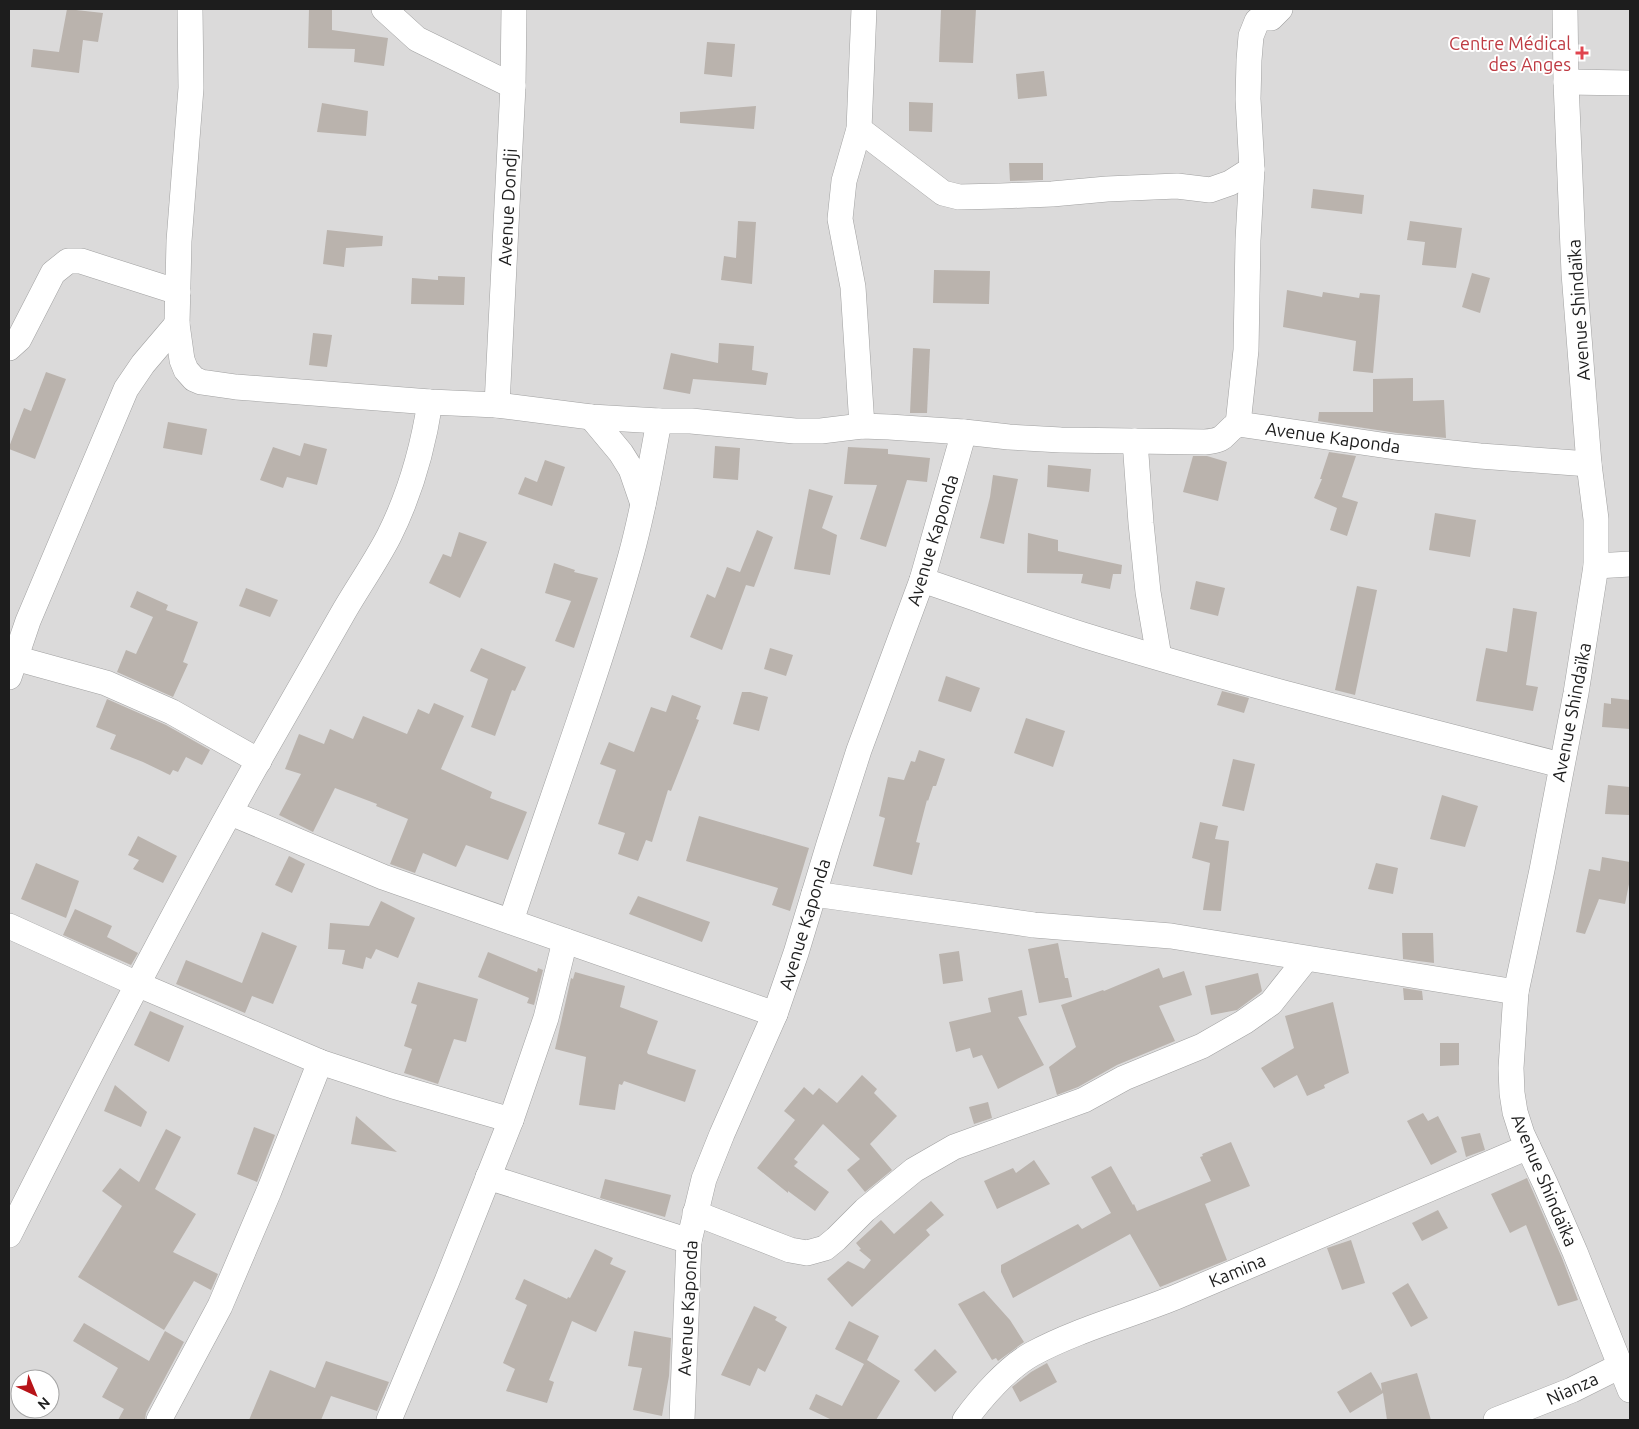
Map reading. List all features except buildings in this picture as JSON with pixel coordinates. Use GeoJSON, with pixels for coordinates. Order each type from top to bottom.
{"type":"FeatureCollection","features":[{"type":"Feature","properties":{"kind":"street"},"geometry":{"type":"LineString","coordinates":[[190,9],[191,88],[179,241],[176,324],[182,360],[186,370],[194,379],[201,382],[236,388],[497,405],[591,418],[691,421],[795,431],[821,431],[862,426],[964,432],[1009,437],[1213,442],[1224,438],[1232,427],[1238,424],[1246,350],[1248,240],[1252,168],[1248,99],[1251,36],[1257,20],[1271,18],[1280,9]]}},
{"type":"Feature","properties":{"kind":"street"},"geometry":{"type":"LineString","coordinates":[[384,9],[417,39],[513,86]]}},
{"type":"Feature","properties":{"kind":"street","name":"Avenue Dondji"},"geometry":{"type":"LineString","coordinates":[[497,405],[513,86],[514,9]]}},
{"type":"Feature","properties":{"kind":"street"},"geometry":{"type":"LineString","coordinates":[[862,426],[853,287],[840,219],[844,181],[859,130],[864,9]]}},
{"type":"Feature","properties":{"kind":"street","name":"Avenue Shindaïka"},"geometry":{"type":"LineString","coordinates":[[1565,9],[1574,273],[1589,464],[1596,519],[1596,566],[1580,666],[1542,870],[1516,992],[1511,1068],[1512,1093],[1515,1112],[1522,1134],[1575,1252],[1630,1390]]}},
{"type":"Feature","properties":{"kind":"street"},"geometry":{"type":"LineString","coordinates":[[1566,82],[1630,83]]}},
{"type":"Feature","properties":{"kind":"street"},"geometry":{"type":"LineString","coordinates":[[859,130],[943,193],[959,197],[1052,194],[1177,186],[1210,190],[1230,183],[1252,168]]}},
{"type":"Feature","properties":{"kind":"street"},"geometry":{"type":"LineString","coordinates":[[9,348],[18,339],[54,273],[68,261],[81,261],[178,292]]}},
{"type":"Feature","properties":{"kind":"street"},"geometry":{"type":"LineString","coordinates":[[176,324],[143,364],[126,389],[28,621],[12,667],[106,683],[172,712],[259,762]]}},
{"type":"Feature","properties":{"kind":"street"},"geometry":{"type":"LineString","coordinates":[[9,1235],[137,984],[259,762],[388,538],[416,465],[425,434],[430,402]]}},
{"type":"Feature","properties":{"kind":"street"},"geometry":{"type":"LineString","coordinates":[[591,418],[621,452],[631,469],[644,505]]}},
{"type":"Feature","properties":{"kind":"street"},"geometry":{"type":"LineString","coordinates":[[511,921],[603,648],[631,554],[644,505],[659,421]]}},
{"type":"Feature","properties":{"kind":"street","name":"Avenue Kaponda"},"geometry":{"type":"LineString","coordinates":[[1238,424],[1405,448],[1589,464]]}},
{"type":"Feature","properties":{"kind":"street","name":"Avenue Kaponda"},"geometry":{"type":"LineString","coordinates":[[682,1420],[689,1240],[704,1178],[774,1014],[796,953],[859,750],[922,580],[964,432]]}},
{"type":"Feature","properties":{"kind":"street"},"geometry":{"type":"LineString","coordinates":[[1135,441],[1140,523],[1148,592],[1159,657]]}},
{"type":"Feature","properties":{"kind":"street"},"geometry":{"type":"LineString","coordinates":[[1596,566],[1630,564]]}},
{"type":"Feature","properties":{"kind":"street"},"geometry":{"type":"LineString","coordinates":[[922,580],[1082,634],[1159,657],[1313,701],[1561,765]]}},
{"type":"Feature","properties":{"kind":"street"},"geometry":{"type":"LineString","coordinates":[[231,813],[383,877],[774,1014]]}},
{"type":"Feature","properties":{"kind":"street"},"geometry":{"type":"LineString","coordinates":[[814,894],[1034,925],[1171,936],[1516,992]]}},
{"type":"Feature","properties":{"kind":"street"},"geometry":{"type":"LineString","coordinates":[[9,926],[137,984],[320,1062],[386,1084],[511,1120]]}},
{"type":"Feature","properties":{"kind":"street"},"geometry":{"type":"LineString","coordinates":[[389,1420],[447,1282],[511,1120],[546,1018],[565,942]]}},
{"type":"Feature","properties":{"kind":"street"},"geometry":{"type":"LineString","coordinates":[[695,1213],[790,1250],[808,1253],[825,1248],[864,1210],[914,1170],[954,1147],[1084,1100],[1124,1078],[1202,1046],[1244,1022],[1271,1003],[1306,959]]}},
{"type":"Feature","properties":{"kind":"street"},"geometry":{"type":"LineString","coordinates":[[159,1420],[220,1306],[269,1191],[320,1062]]}},
{"type":"Feature","properties":{"kind":"street","name":"Kamina"},"geometry":{"type":"LineString","coordinates":[[965,1420],[1000,1379],[1031,1355],[1060,1341],[1174,1298],[1528,1147]]}},
{"type":"Feature","properties":{"kind":"street"},"geometry":{"type":"LineString","coordinates":[[488,1177],[689,1240]]}},
{"type":"Feature","properties":{"kind":"street","name":"Nianza"},"geometry":{"type":"LineString","coordinates":[[1496,1420],[1572,1390],[1620,1366]]}},
{"type":"Feature","properties":{"kind":"shaded area"},"geometry":{"type":"Polygon","coordinates":[[[9,9],[1630,9],[1630,1420],[9,1420],[9,9]]]}},
{"type":"Feature","properties":{"kind":"place","name":"Centre Médical des Anges"},"geometry":{"type":"Point","coordinates":[1582,53]}}]}
